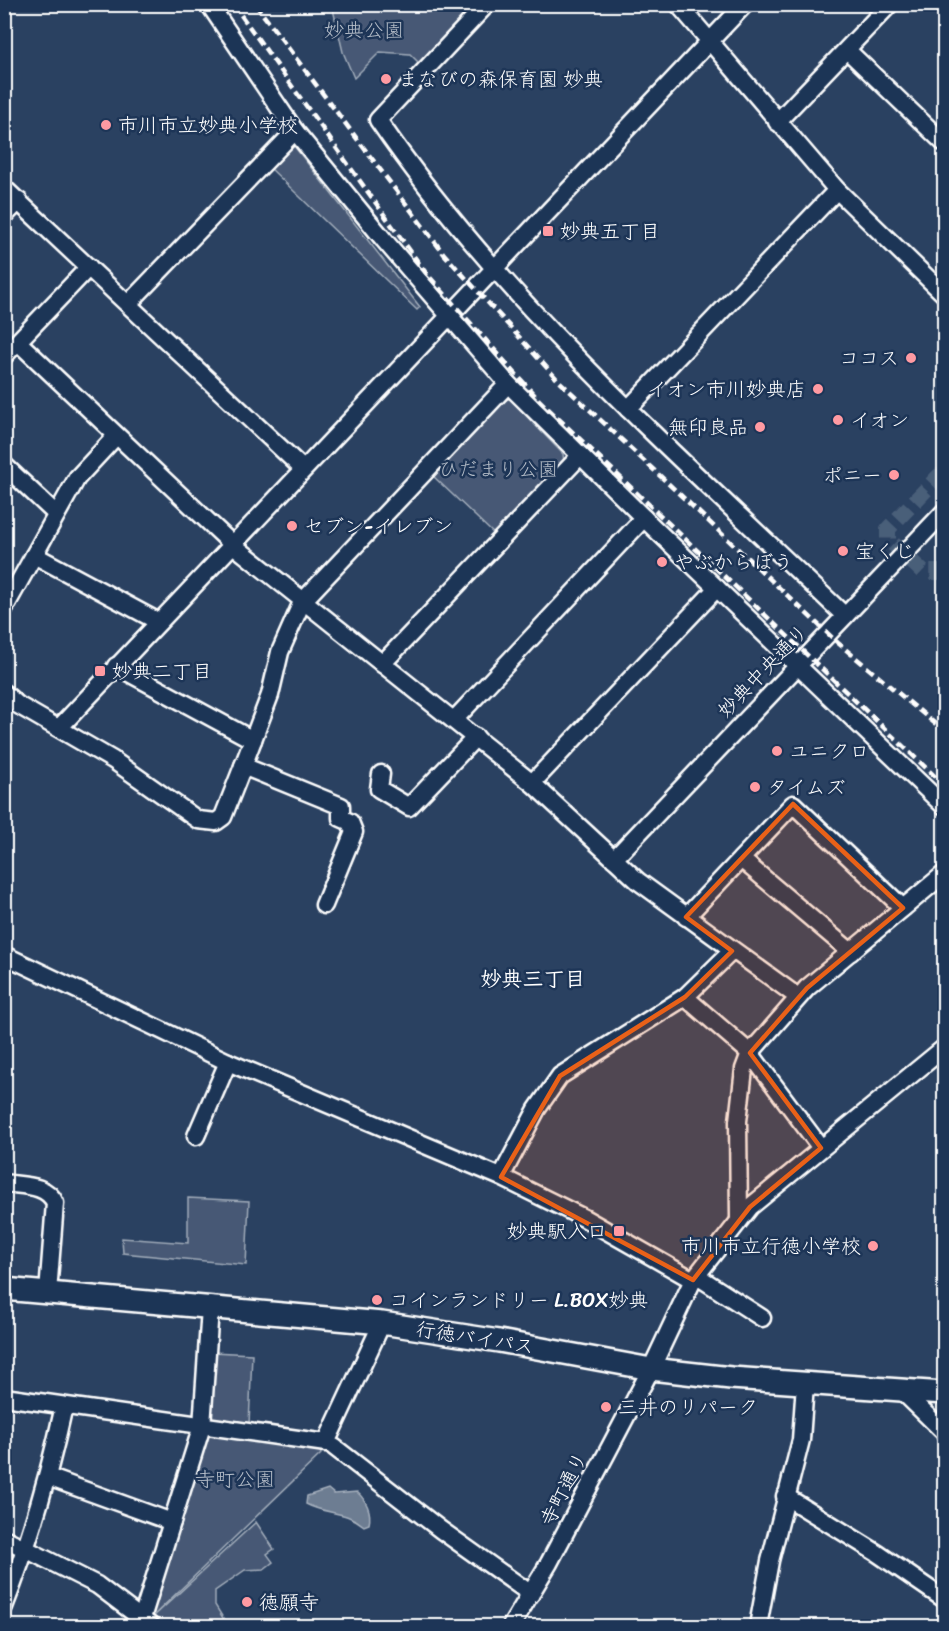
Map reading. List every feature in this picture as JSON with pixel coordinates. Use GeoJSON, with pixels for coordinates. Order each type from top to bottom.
{"type":"FeatureCollection","features":[{"type":"Feature","properties":{"kind":"main road","name":"行徳バイパス"},"geometry":{"type":"LineString","coordinates":[[4,1289],[382,1323],[499,1341],[651,1369],[805,1384],[945,1394]]}},
{"type":"Feature","properties":{"kind":"street"},"geometry":{"type":"LineString","coordinates":[[209,4],[295,131],[448,317],[508,384],[644,518],[945,806]]}},
{"type":"Feature","properties":{"kind":"street"},"geometry":{"type":"LineString","coordinates":[[487,4],[378,120],[428,190],[494,268],[576,358],[845,616]]}},
{"type":"Feature","properties":{"kind":"street"},"geometry":{"type":"LineString","coordinates":[[678,4],[837,190],[945,294]]}},
{"type":"Feature","properties":{"kind":"street"},"geometry":{"type":"LineString","coordinates":[[59,728],[745,4]]}},
{"type":"Feature","properties":{"kind":"street"},"geometry":{"type":"LineString","coordinates":[[777,122],[890,4]]}},
{"type":"Feature","properties":{"kind":"street"},"geometry":{"type":"LineString","coordinates":[[847,50],[945,143]]}},
{"type":"Feature","properties":{"kind":"street"},"geometry":{"type":"LineString","coordinates":[[128,304],[295,131]]}},
{"type":"Feature","properties":{"kind":"street"},"geometry":{"type":"LineString","coordinates":[[4,188],[303,469]]}},
{"type":"Feature","properties":{"kind":"street"},"geometry":{"type":"LineString","coordinates":[[628,409],[837,190]]}},
{"type":"Feature","properties":{"kind":"street"},"geometry":{"type":"LineString","coordinates":[[4,216],[19,201]]}},
{"type":"Feature","properties":{"kind":"street"},"geometry":{"type":"LineString","coordinates":[[4,356],[89,267]]}},
{"type":"Feature","properties":{"kind":"street"},"geometry":{"type":"LineString","coordinates":[[18,342],[232,544],[532,783],[614,859],[686,917],[798,997]]}},
{"type":"Feature","properties":{"kind":"street"},"geometry":{"type":"LineString","coordinates":[[4,693],[18,705],[113,760],[198,820],[207,823],[216,822],[223,816],[253,740],[270,694],[280,652],[302,602],[508,384]]}},
{"type":"Feature","properties":{"kind":"street"},"geometry":{"type":"LineString","coordinates":[[4,609],[77,478],[116,436]]}},
{"type":"Feature","properties":{"kind":"street"},"geometry":{"type":"LineString","coordinates":[[382,664],[580,456]]}},
{"type":"Feature","properties":{"kind":"street"},"geometry":{"type":"LineString","coordinates":[[4,465],[56,514]]}},
{"type":"Feature","properties":{"kind":"street"},"geometry":{"type":"LineString","coordinates":[[454,720],[644,518]]}},
{"type":"Feature","properties":{"kind":"street","name":"妙典中央通り"},"geometry":{"type":"LineString","coordinates":[[614,859],[798,664],[941,523]]}},
{"type":"Feature","properties":{"kind":"street"},"geometry":{"type":"LineString","coordinates":[[34,555],[159,622]]}},
{"type":"Feature","properties":{"kind":"street"},"geometry":{"type":"LineString","coordinates":[[532,783],[717,588]]}},
{"type":"Feature","properties":{"kind":"street"},"geometry":{"type":"LineString","coordinates":[[116,666],[253,740]]}},
{"type":"Feature","properties":{"kind":"street"},"geometry":{"type":"LineString","coordinates":[[381,774],[379,789],[409,807],[476,737]]}},
{"type":"Feature","properties":{"kind":"street"},"geometry":{"type":"LineString","coordinates":[[243,765],[341,806],[341,818],[350,822],[354,832],[324,904]]}},
{"type":"Feature","properties":{"kind":"street"},"geometry":{"type":"LineString","coordinates":[[686,917],[793,804],[903,908]]}},
{"type":"Feature","properties":{"kind":"street"},"geometry":{"type":"LineString","coordinates":[[741,859],[851,952]]}},
{"type":"Feature","properties":{"kind":"street"},"geometry":{"type":"LineString","coordinates":[[739,1219],[738,1121],[744,1069],[750,1053],[798,997],[945,874]]}},
{"type":"Feature","properties":{"kind":"street"},"geometry":{"type":"LineString","coordinates":[[501,1177],[537,1109],[560,1076],[685,997],[732,951]]}},
{"type":"Feature","properties":{"kind":"street"},"geometry":{"type":"LineString","coordinates":[[4,955],[228,1062],[501,1177],[584,1218],[695,1278],[762,1318]]}},
{"type":"Feature","properties":{"kind":"street"},"geometry":{"type":"LineString","coordinates":[[685,997],[750,1053],[821,1149]]}},
{"type":"Feature","properties":{"kind":"street","name":"寺町通り"},"geometry":{"type":"LineString","coordinates":[[511,1626],[531,1594],[651,1369],[695,1278],[739,1219],[945,1048]]}},
{"type":"Feature","properties":{"kind":"street"},"geometry":{"type":"LineString","coordinates":[[196,1136],[228,1062]]}},
{"type":"Feature","properties":{"kind":"street"},"geometry":{"type":"LineString","coordinates":[[4,1183],[43,1189],[51,1194],[55,1203],[48,1293]]}},
{"type":"Feature","properties":{"kind":"street"},"geometry":{"type":"LineString","coordinates":[[4,1538],[97,1585],[146,1622],[172,1522],[202,1426],[210,1308]]}},
{"type":"Feature","properties":{"kind":"street"},"geometry":{"type":"LineString","coordinates":[[4,1397],[326,1443],[382,1323]]}},
{"type":"Feature","properties":{"kind":"street"},"geometry":{"type":"LineString","coordinates":[[758,1626],[785,1496],[801,1440],[805,1384]]}},
{"type":"Feature","properties":{"kind":"street"},"geometry":{"type":"LineString","coordinates":[[902,1391],[945,1432]]}},
{"type":"Feature","properties":{"kind":"street"},"geometry":{"type":"LineString","coordinates":[[4,1607],[27,1548],[48,1477],[64,1406]]}},
{"type":"Feature","properties":{"kind":"street"},"geometry":{"type":"LineString","coordinates":[[334,1447],[441,1530],[531,1594]]}},
{"type":"Feature","properties":{"kind":"street"},"geometry":{"type":"LineString","coordinates":[[48,1477],[172,1522]]}},
{"type":"Feature","properties":{"kind":"street"},"geometry":{"type":"LineString","coordinates":[[785,1496],[945,1599]]}},
{"type":"Feature","properties":{"kind":"highlighted area"},"geometry":{"type":"Polygon","coordinates":[[[793,804],[903,908],[807,988],[750,1053],[821,1148],[750,1207],[693,1280],[501,1177],[560,1076],[685,997],[732,951],[686,917],[793,804]]]}},
{"type":"Feature","properties":{"kind":"green space","name":"妙典公園"},"geometry":{"type":"Polygon","coordinates":[[[332,5],[478,5],[421,65],[410,54],[380,52],[354,78],[343,52],[332,5]]]}},
{"type":"Feature","properties":{"kind":"green space"},"geometry":{"type":"Polygon","coordinates":[[[287,146],[294,146],[420,307],[417,310],[268,166],[287,146]]]}},
{"type":"Feature","properties":{"kind":"green space","name":"ひだまり公園"},"geometry":{"type":"Polygon","coordinates":[[[510,399],[563,454],[564,463],[495,535],[432,475],[503,400],[510,399]]]}},
{"type":"Feature","properties":{"kind":"green space"},"geometry":{"type":"Polygon","coordinates":[[[188,1198],[249,1201],[246,1265],[123,1253],[122,1238],[188,1243],[188,1198]]]}},
{"type":"Feature","properties":{"kind":"green space"},"geometry":{"type":"Polygon","coordinates":[[[212,1352],[252,1354],[249,1425],[213,1421],[209,1415],[212,1352]]]}},
{"type":"Feature","properties":{"kind":"green space","name":"寺町公園"},"geometry":{"type":"Polygon","coordinates":[[[210,1434],[320,1450],[321,1454],[152,1617],[204,1438],[210,1434]]]}},
{"type":"Feature","properties":{"kind":"green space"},"geometry":{"type":"Polygon","coordinates":[[[256,1522],[274,1549],[267,1554],[273,1562],[264,1569],[245,1570],[215,1591],[215,1605],[228,1626],[161,1626],[152,1618],[256,1522]]]}},
{"type":"Feature","properties":{"kind":"shaded area"},"geometry":{"type":"Polygon","coordinates":[[[328,1489],[334,1494],[357,1492],[368,1506],[369,1524],[364,1526],[350,1517],[306,1504],[307,1496],[328,1489]]]}},
{"type":"Feature","properties":{"kind":"tunnel"},"geometry":{"type":"LineString","coordinates":[[944,476],[939,476],[888,529],[888,539],[923,572],[944,572]]}},
{"type":"Feature","properties":{"kind":"railway"},"geometry":{"type":"LineString","coordinates":[[233,4],[426,273],[540,401],[944,785]]}},
{"type":"Feature","properties":{"kind":"railway"},"geometry":{"type":"LineString","coordinates":[[255,4],[444,254],[558,380],[838,643],[944,731]]}},
{"type":"Feature","properties":{"kind":"place","name":"まなびの森保育園 妙典"},"geometry":{"type":"Point","coordinates":[386,79]}},
{"type":"Feature","properties":{"kind":"place","name":"市川市立妙典小学校"},"geometry":{"type":"Point","coordinates":[106,125]}},
{"type":"Feature","properties":{"kind":"place","name":"妙典五丁目"},"geometry":{"type":"Point","coordinates":[548,231]}},
{"type":"Feature","properties":{"kind":"place","name":"ココス"},"geometry":{"type":"Point","coordinates":[911,358]}},
{"type":"Feature","properties":{"kind":"place","name":"イオン市川妙典店"},"geometry":{"type":"Point","coordinates":[818,389]}},
{"type":"Feature","properties":{"kind":"place","name":"イオン"},"geometry":{"type":"Point","coordinates":[838,420]}},
{"type":"Feature","properties":{"kind":"place","name":"無印良品"},"geometry":{"type":"Point","coordinates":[760,427]}},
{"type":"Feature","properties":{"kind":"place","name":"ポニー"},"geometry":{"type":"Point","coordinates":[894,475]}},
{"type":"Feature","properties":{"kind":"place","name":"セブン-イレブン"},"geometry":{"type":"Point","coordinates":[292,526]}},
{"type":"Feature","properties":{"kind":"place","name":"宝くじ"},"geometry":{"type":"Point","coordinates":[843,551]}},
{"type":"Feature","properties":{"kind":"place","name":"やぶからぼう"},"geometry":{"type":"Point","coordinates":[662,562]}},
{"type":"Feature","properties":{"kind":"place","name":"妙典二丁目"},"geometry":{"type":"Point","coordinates":[100,671]}},
{"type":"Feature","properties":{"kind":"place","name":"ユニクロ"},"geometry":{"type":"Point","coordinates":[777,751]}},
{"type":"Feature","properties":{"kind":"place","name":"タイムズ"},"geometry":{"type":"Point","coordinates":[755,787]}},
{"type":"Feature","properties":{"kind":"place","name":"妙典駅入口"},"geometry":{"type":"Point","coordinates":[619,1231]}},
{"type":"Feature","properties":{"kind":"place","name":"市川市立行徳小学校"},"geometry":{"type":"Point","coordinates":[873,1246]}},
{"type":"Feature","properties":{"kind":"place","name":"コインランドリー L.BOX妙典"},"geometry":{"type":"Point","coordinates":[377,1300]}},
{"type":"Feature","properties":{"kind":"place","name":"三井のリパーク"},"geometry":{"type":"Point","coordinates":[606,1407]}},
{"type":"Feature","properties":{"kind":"place","name":"徳願寺"},"geometry":{"type":"Point","coordinates":[247,1602]}},
{"type":"Feature","properties":{"kind":"district","name":"妙典三丁目"},"geometry":{"type":"Point","coordinates":[533,979]}}]}
